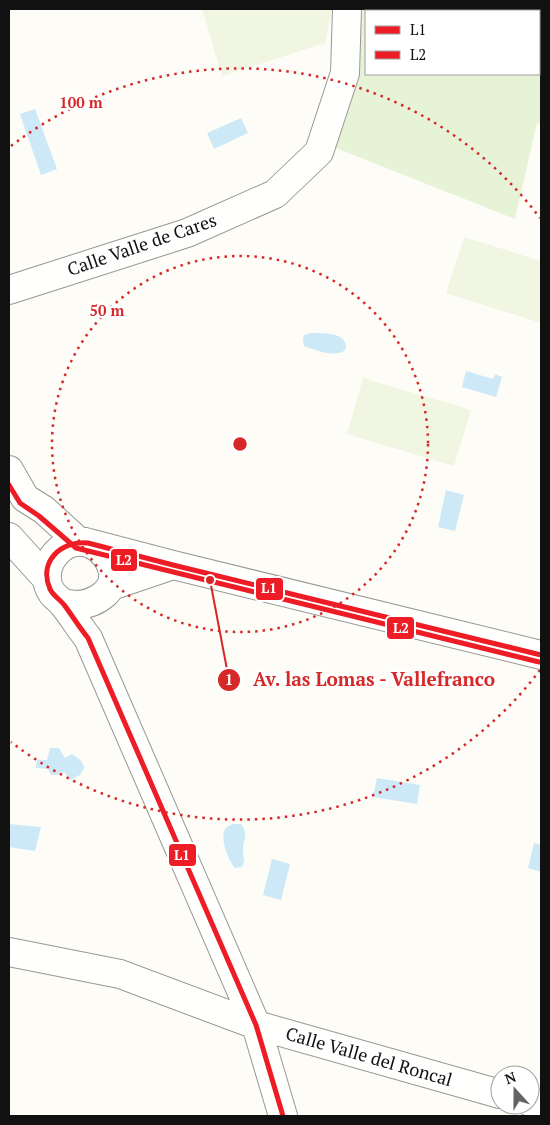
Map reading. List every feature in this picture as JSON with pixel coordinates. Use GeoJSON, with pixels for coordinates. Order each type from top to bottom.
{"type":"FeatureCollection","features":[{"type":"Feature","properties":{"kind":"street","name":"Calle Valle de Cares"},"geometry":{"type":"LineString","coordinates":[[9,290],[187,233],[275,194],[319,152],[345,73],[347,9]]}},
{"type":"Feature","properties":{"kind":"street"},"geometry":{"type":"LineString","coordinates":[[9,470],[17,499],[44,510],[83,542],[99,548],[108,559],[113,573],[111,586],[103,596],[92,603],[62,604]]}},
{"type":"Feature","properties":{"kind":"street"},"geometry":{"type":"LineString","coordinates":[[9,537],[47,579]]}},
{"type":"Feature","properties":{"kind":"street"},"geometry":{"type":"LineString","coordinates":[[283,1116],[256,1025],[88,638],[51,592],[47,579],[48,566],[54,554],[65,545],[83,542],[541,655]]}},
{"type":"Feature","properties":{"kind":"street"},"geometry":{"type":"LineString","coordinates":[[111,586],[173,565]]}},
{"type":"Feature","properties":{"kind":"street","name":"Calle Valle del Roncal"},"geometry":{"type":"LineString","coordinates":[[9,952],[120,974],[256,1025],[490,1091]]}},
{"type":"Feature","properties":{"kind":"green space"},"geometry":{"type":"Polygon","coordinates":[[[202,9],[332,9],[325,43],[222,76],[202,9]]]}},
{"type":"Feature","properties":{"kind":"green space"},"geometry":{"type":"Polygon","coordinates":[[[363,9],[541,9],[541,124],[537,123],[515,219],[328,145],[355,64],[363,9]]]}},
{"type":"Feature","properties":{"kind":"green space"},"geometry":{"type":"Polygon","coordinates":[[[464,237],[541,261],[541,323],[446,293],[464,237]]]}},
{"type":"Feature","properties":{"kind":"green space"},"geometry":{"type":"Polygon","coordinates":[[[363,378],[471,410],[454,466],[347,434],[363,378]]]}},
{"type":"Feature","properties":{"kind":"water"},"geometry":{"type":"Polygon","coordinates":[[[35,109],[57,169],[41,175],[20,114],[35,109]]]}},
{"type":"Feature","properties":{"kind":"water"},"geometry":{"type":"Polygon","coordinates":[[[241,118],[248,133],[214,149],[207,133],[241,118]]]}},
{"type":"Feature","properties":{"kind":"water"},"geometry":{"type":"Polygon","coordinates":[[[326,333],[339,336],[346,344],[346,347],[339,353],[330,353],[304,346],[304,335],[326,333]]]}},
{"type":"Feature","properties":{"kind":"water"},"geometry":{"type":"Polygon","coordinates":[[[466,371],[493,379],[495,374],[502,377],[496,397],[462,387],[466,371]]]}},
{"type":"Feature","properties":{"kind":"water"},"geometry":{"type":"Polygon","coordinates":[[[446,490],[464,495],[455,531],[438,527],[446,490]]]}},
{"type":"Feature","properties":{"kind":"water"},"geometry":{"type":"Polygon","coordinates":[[[50,748],[59,748],[65,758],[72,754],[80,760],[84,768],[80,775],[70,780],[64,772],[51,775],[48,769],[36,768],[37,760],[47,760],[50,748]]]}},
{"type":"Feature","properties":{"kind":"water"},"geometry":{"type":"Polygon","coordinates":[[[377,778],[420,785],[417,804],[373,797],[377,778]]]}},
{"type":"Feature","properties":{"kind":"water"},"geometry":{"type":"Polygon","coordinates":[[[9,824],[41,827],[35,851],[9,847],[9,824]]]}},
{"type":"Feature","properties":{"kind":"water"},"geometry":{"type":"Polygon","coordinates":[[[233,824],[241,824],[245,832],[244,861],[242,867],[235,868],[226,852],[223,836],[225,829],[233,824]]]}},
{"type":"Feature","properties":{"kind":"water"},"geometry":{"type":"Polygon","coordinates":[[[534,843],[541,845],[541,872],[528,868],[534,843]]]}},
{"type":"Feature","properties":{"kind":"water"},"geometry":{"type":"Polygon","coordinates":[[[272,859],[290,864],[281,900],[263,895],[272,859]]]}},
{"type":"Feature","properties":{"kind":"transit line","name":"L2"},"geometry":{"type":"LineString","coordinates":[[9,485],[20,503],[39,516],[76,548],[539,662]]}},
{"type":"Feature","properties":{"kind":"transit line","name":"L1"},"geometry":{"type":"LineString","coordinates":[[283,1116],[256,1025],[88,638],[50,589],[47,579],[47,570],[50,562],[61,549],[69,545],[88,543],[541,655]]}},
{"type":"Feature","properties":{"kind":"place","name":"Av. las Lomas - Vallefranco"},"geometry":{"type":"Point","coordinates":[210,580]}}]}
